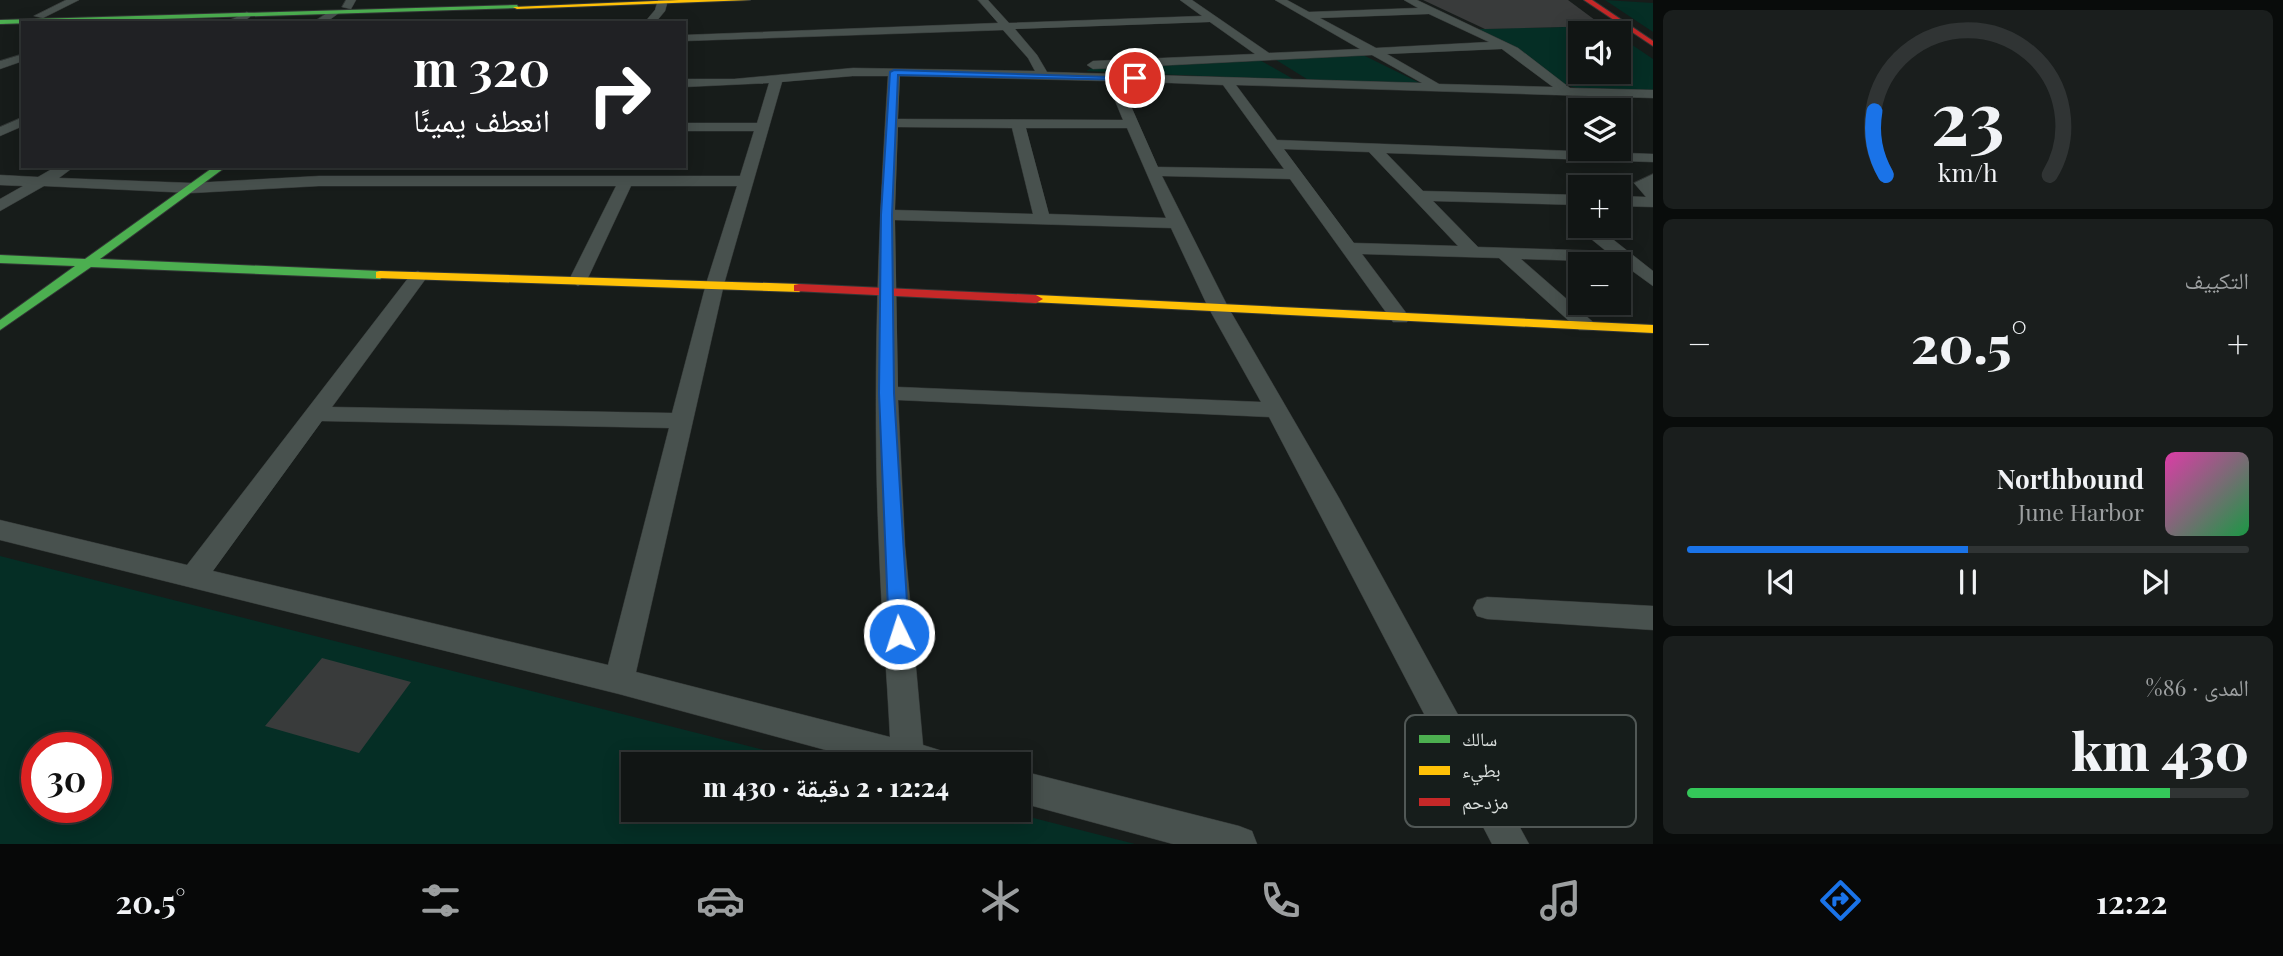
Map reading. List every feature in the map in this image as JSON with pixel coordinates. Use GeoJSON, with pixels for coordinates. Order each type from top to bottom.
{"type":"FeatureCollection","features":[{"type":"Feature","properties":{"kind":"street"},"geometry":{"type":"LineString","coordinates":[[39,16],[74,0]]}},
{"type":"Feature","properties":{"kind":"street"},"geometry":{"type":"LineString","coordinates":[[565,2],[600,0]]}},
{"type":"Feature","properties":{"kind":"street"},"geometry":{"type":"LineString","coordinates":[[0,19],[247,15],[344,7],[747,0]]}},
{"type":"Feature","properties":{"kind":"street"},"geometry":{"type":"LineString","coordinates":[[982,0],[1033,57],[1042,74]]}},
{"type":"Feature","properties":{"kind":"street"},"geometry":{"type":"LineString","coordinates":[[1185,0],[1310,83]]}},
{"type":"Feature","properties":{"kind":"street"},"geometry":{"type":"LineString","coordinates":[[1280,0],[1370,52],[1441,88]]}},
{"type":"Feature","properties":{"kind":"street"},"geometry":{"type":"LineString","coordinates":[[1409,0],[1505,45],[1566,91]]}},
{"type":"Feature","properties":{"kind":"street"},"geometry":{"type":"LineString","coordinates":[[651,21],[660,11],[663,1]]}},
{"type":"Feature","properties":{"kind":"street"},"geometry":{"type":"LineString","coordinates":[[425,21],[445,5]]}},
{"type":"Feature","properties":{"kind":"street"},"geometry":{"type":"LineString","coordinates":[[320,21],[344,7]]}},
{"type":"Feature","properties":{"kind":"street"},"geometry":{"type":"LineString","coordinates":[[1607,9],[1652,41]]}},
{"type":"Feature","properties":{"kind":"street"},"geometry":{"type":"LineString","coordinates":[[0,19],[39,16],[139,18],[291,11]]}},
{"type":"Feature","properties":{"kind":"street"},"geometry":{"type":"LineString","coordinates":[[1304,15],[1431,11]]}},
{"type":"Feature","properties":{"kind":"street"},"geometry":{"type":"LineString","coordinates":[[234,21],[247,15]]}},
{"type":"Feature","properties":{"kind":"street"},"geometry":{"type":"LineString","coordinates":[[686,37],[1212,19]]}},
{"type":"Feature","properties":{"kind":"street"},"geometry":{"type":"LineString","coordinates":[[1068,75],[1109,62],[1505,45]]}},
{"type":"Feature","properties":{"kind":"street"},"geometry":{"type":"LineString","coordinates":[[0,65],[21,58]]}},
{"type":"Feature","properties":{"kind":"street"},"geometry":{"type":"LineString","coordinates":[[894,72],[887,215],[887,393],[892,546],[908,752]]}},
{"type":"Feature","properties":{"kind":"street"},"geometry":{"type":"LineString","coordinates":[[686,83],[777,79],[828,73],[894,72],[1042,74],[1653,94]]}},
{"type":"Feature","properties":{"kind":"street"},"geometry":{"type":"LineString","coordinates":[[1112,77],[1152,171],[1218,307],[1443,715]]}},
{"type":"Feature","properties":{"kind":"street"},"geometry":{"type":"LineString","coordinates":[[619,681],[715,284],[777,79]]}},
{"type":"Feature","properties":{"kind":"street"},"geometry":{"type":"LineString","coordinates":[[1227,81],[1292,174],[1400,318]]}},
{"type":"Feature","properties":{"kind":"street"},"geometry":{"type":"LineString","coordinates":[[1633,93],[1653,100]]}},
{"type":"Feature","properties":{"kind":"street"},"geometry":{"type":"LineString","coordinates":[[0,122],[21,122]]}},
{"type":"Feature","properties":{"kind":"street"},"geometry":{"type":"LineString","coordinates":[[0,132],[21,122]]}},
{"type":"Feature","properties":{"kind":"street"},"geometry":{"type":"LineString","coordinates":[[892,123],[1132,124]]}},
{"type":"Feature","properties":{"kind":"street"},"geometry":{"type":"LineString","coordinates":[[1018,124],[1042,218]]}},
{"type":"Feature","properties":{"kind":"street"},"geometry":{"type":"LineString","coordinates":[[686,127],[763,127]]}},
{"type":"Feature","properties":{"kind":"street"},"geometry":{"type":"LineString","coordinates":[[1272,144],[1653,158]]}},
{"type":"Feature","properties":{"kind":"street"},"geometry":{"type":"LineString","coordinates":[[1374,149],[1472,252]]}},
{"type":"Feature","properties":{"kind":"street"},"geometry":{"type":"LineString","coordinates":[[0,206],[65,168]]}},
{"type":"Feature","properties":{"kind":"street"},"geometry":{"type":"LineString","coordinates":[[0,326],[219,168]]}},
{"type":"Feature","properties":{"kind":"street"},"geometry":{"type":"LineString","coordinates":[[488,181],[498,168]]}},
{"type":"Feature","properties":{"kind":"street"},"geometry":{"type":"LineString","coordinates":[[1152,171],[1292,174]]}},
{"type":"Feature","properties":{"kind":"street"},"geometry":{"type":"LineString","coordinates":[[1653,179],[1642,183],[1653,195]]}},
{"type":"Feature","properties":{"kind":"street"},"geometry":{"type":"LineString","coordinates":[[0,180],[192,188],[294,182],[747,181]]}},
{"type":"Feature","properties":{"kind":"street"},"geometry":{"type":"LineString","coordinates":[[578,280],[626,180]]}},
{"type":"Feature","properties":{"kind":"street"},"geometry":{"type":"LineString","coordinates":[[1421,197],[1568,200]]}},
{"type":"Feature","properties":{"kind":"street"},"geometry":{"type":"LineString","coordinates":[[1555,200],[1568,211]]}},
{"type":"Feature","properties":{"kind":"street"},"geometry":{"type":"LineString","coordinates":[[1631,201],[1653,202]]}},
{"type":"Feature","properties":{"kind":"street"},"geometry":{"type":"LineString","coordinates":[[887,215],[1177,223]]}},
{"type":"Feature","properties":{"kind":"street"},"geometry":{"type":"LineString","coordinates":[[1601,238],[1618,252]]}},
{"type":"Feature","properties":{"kind":"street"},"geometry":{"type":"LineString","coordinates":[[1347,248],[1568,255]]}},
{"type":"Feature","properties":{"kind":"street"},"geometry":{"type":"LineString","coordinates":[[1504,253],[1586,326]]}},
{"type":"Feature","properties":{"kind":"street"},"geometry":{"type":"LineString","coordinates":[[0,259],[418,277],[715,284],[1653,329]]}},
{"type":"Feature","properties":{"kind":"street"},"geometry":{"type":"LineString","coordinates":[[1631,263],[1653,280]]}},
{"type":"Feature","properties":{"kind":"street"},"geometry":{"type":"LineString","coordinates":[[193,577],[418,277]]}},
{"type":"Feature","properties":{"kind":"street"},"geometry":{"type":"LineString","coordinates":[[887,393],[1275,410]]}},
{"type":"Feature","properties":{"kind":"street"},"geometry":{"type":"LineString","coordinates":[[317,414],[684,421]]}},
{"type":"Feature","properties":{"kind":"street"},"geometry":{"type":"LineString","coordinates":[[0,530],[619,681],[893,752]]}},
{"type":"Feature","properties":{"kind":"street"},"geometry":{"type":"LineString","coordinates":[[1487,608],[1653,618]]}},
{"type":"Feature","properties":{"kind":"street"},"geometry":{"type":"LineString","coordinates":[[1031,789],[1239,844]]}},
{"type":"Feature","properties":{"kind":"street"},"geometry":{"type":"LineString","coordinates":[[1502,827],[1511,844]]}},
{"type":"Feature","properties":{"kind":"green space"},"geometry":{"type":"Polygon","coordinates":[[[1605,0],[1653,3],[1653,32],[1605,0]]]}},
{"type":"Feature","properties":{"kind":"green space"},"geometry":{"type":"Polygon","coordinates":[[[1568,27],[1568,84],[1631,84],[1631,44],[1653,59],[1653,91],[1577,88],[1561,84],[1478,29],[1568,27]]]}},
{"type":"Feature","properties":{"kind":"green space"},"geometry":{"type":"Polygon","coordinates":[[[1363,55],[1422,84],[1310,81],[1273,58],[1363,55]]]}},
{"type":"Feature","properties":{"kind":"green space"},"geometry":{"type":"Polygon","coordinates":[[[1258,59],[1295,80],[1086,71],[1096,66],[1258,59]]]}},
{"type":"Feature","properties":{"kind":"green space"},"geometry":{"type":"Polygon","coordinates":[[[0,556],[772,752],[621,752],[621,822],[1031,822],[1031,817],[1135,844],[0,844],[0,556]]]}},
{"type":"Feature","properties":{"kind":"building"},"geometry":{"type":"Polygon","coordinates":[[[1423,0],[1568,0],[1596,21],[1568,21],[1568,27],[1485,29],[1423,0]]]}},
{"type":"Feature","properties":{"kind":"building"},"geometry":{"type":"Polygon","coordinates":[[[322,658],[411,682],[359,753],[265,726],[322,658]]]}},
{"type":"Feature","properties":{"kind":"traffic: fast"},"geometry":{"type":"LineString","coordinates":[[34,21],[517,7]]}},
{"type":"Feature","properties":{"kind":"traffic: fast"},"geometry":{"type":"LineString","coordinates":[[0,22],[21,21]]}},
{"type":"Feature","properties":{"kind":"traffic: fast"},"geometry":{"type":"LineString","coordinates":[[0,326],[219,168]]}},
{"type":"Feature","properties":{"kind":"traffic: fast"},"geometry":{"type":"LineString","coordinates":[[0,259],[380,275]]}},
{"type":"Feature","properties":{"kind":"traffic: slow"},"geometry":{"type":"LineString","coordinates":[[517,7],[747,0]]}},
{"type":"Feature","properties":{"kind":"traffic: slow"},"geometry":{"type":"LineString","coordinates":[[380,275],[799,288]]}},
{"type":"Feature","properties":{"kind":"traffic: slow"},"geometry":{"type":"LineString","coordinates":[[1036,299],[1653,329]]}},
{"type":"Feature","properties":{"kind":"traffic: jam"},"geometry":{"type":"LineString","coordinates":[[1587,0],[1653,44]]}},
{"type":"Feature","properties":{"kind":"traffic: jam"},"geometry":{"type":"LineString","coordinates":[[799,288],[1036,299]]}},
{"type":"Feature","properties":{"kind":"route"},"geometry":{"type":"LineString","coordinates":[[899,634],[892,546],[887,393],[887,215],[894,72],[1135,78]]}}]}
